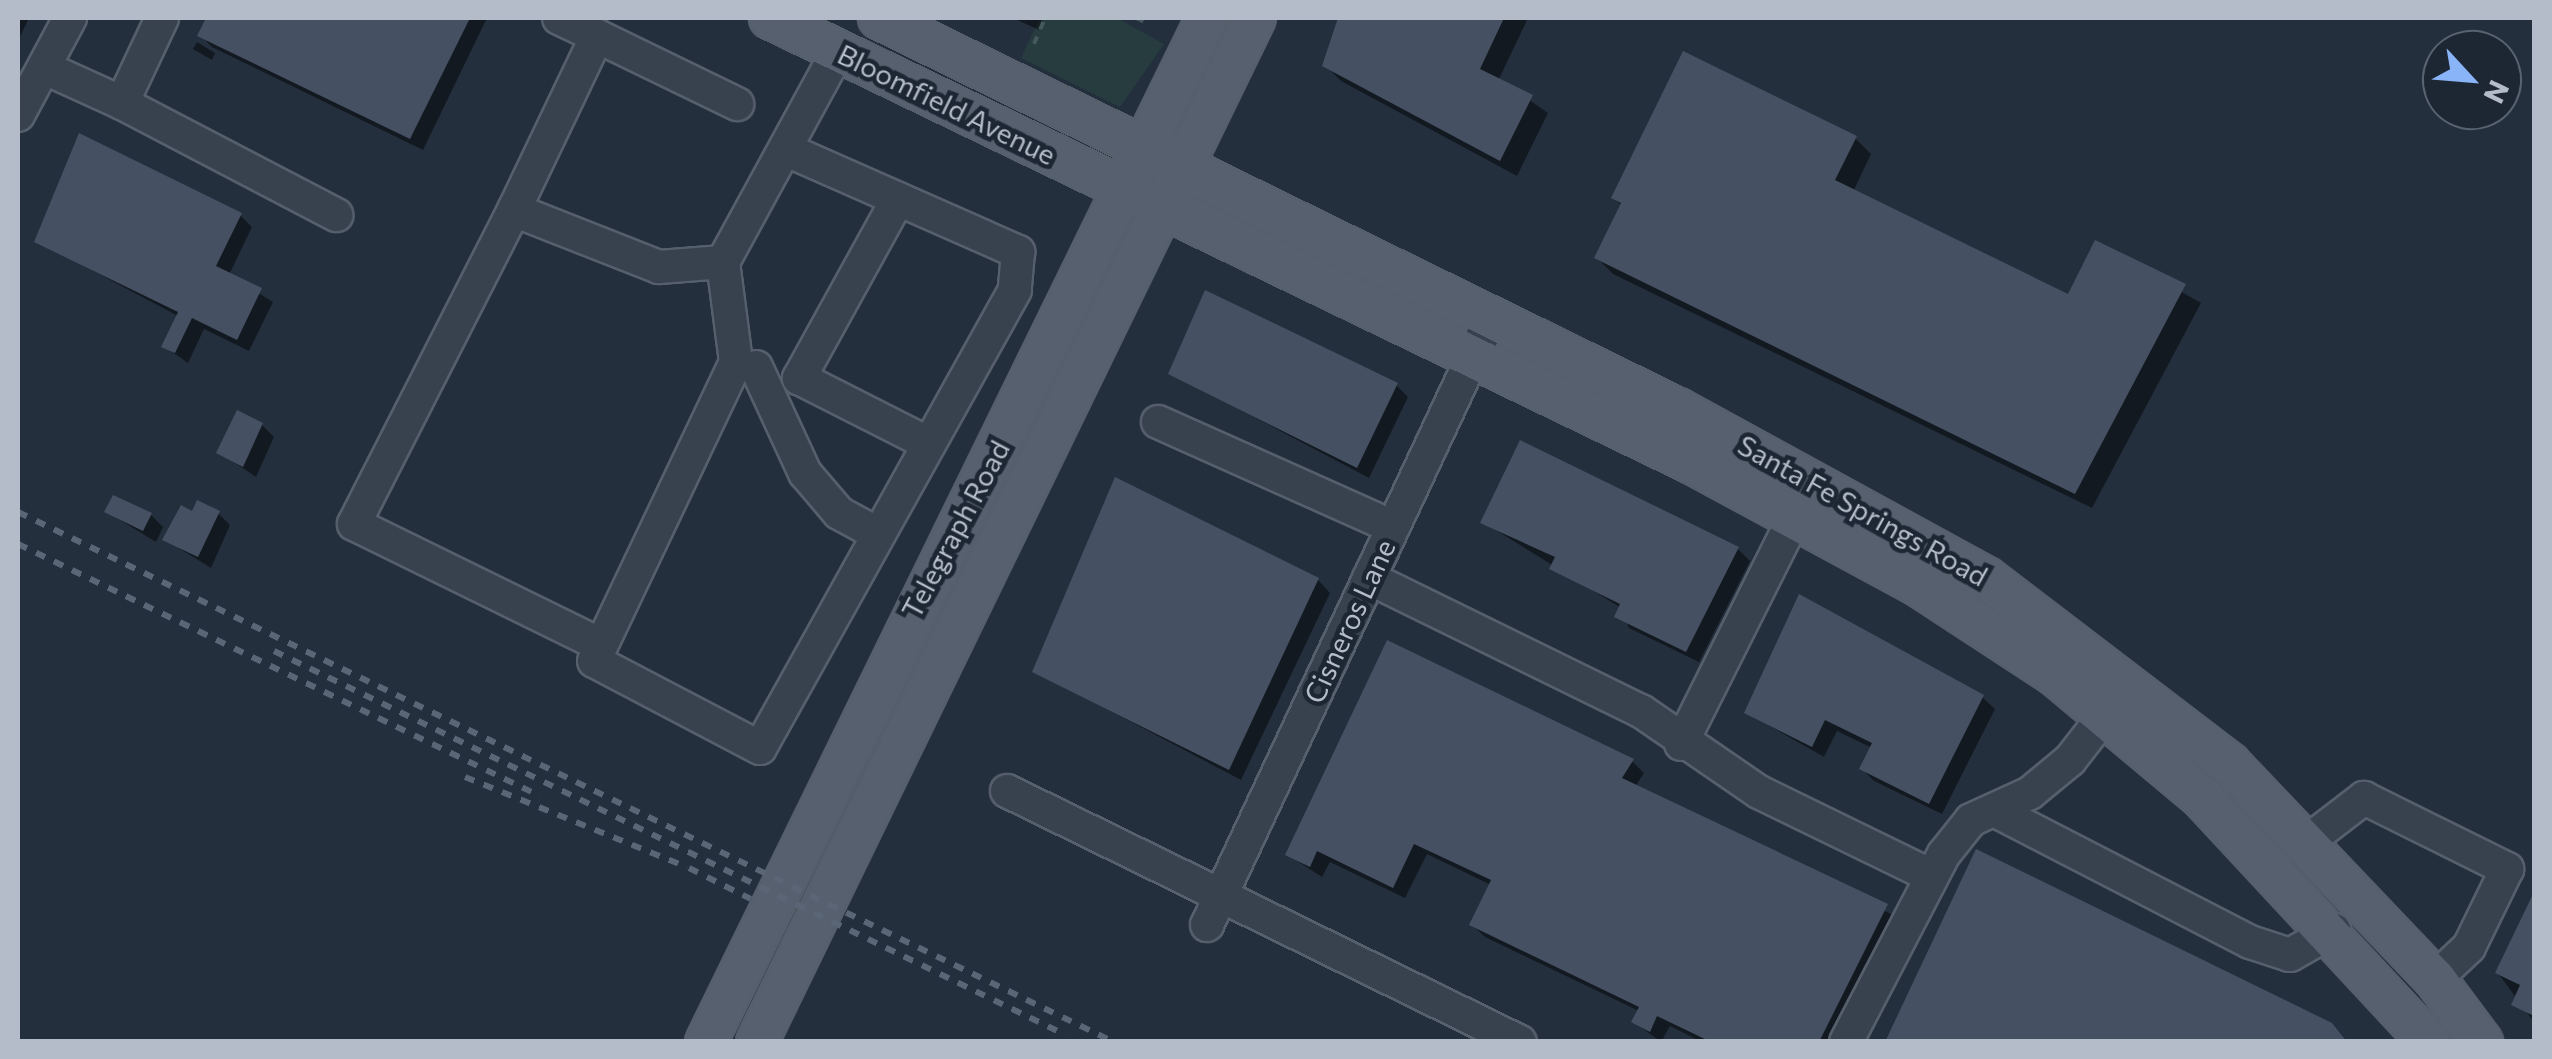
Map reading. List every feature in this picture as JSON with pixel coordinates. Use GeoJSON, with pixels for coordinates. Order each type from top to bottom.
{"type":"FeatureCollection","features":[{"type":"Feature","properties":{"kind":"main road","name":"Bloomfield Avenue"},"geometry":{"type":"LineString","coordinates":[[770,18],[1124,190]]}},
{"type":"Feature","properties":{"kind":"main road","name":"Bloomfield Avenue"},"geometry":{"type":"LineString","coordinates":[[879,18],[1183,165]]}},
{"type":"Feature","properties":{"kind":"main road","name":"Telegraph Road"},"geometry":{"type":"LineString","coordinates":[[706,1042],[1208,18]]}},
{"type":"Feature","properties":{"kind":"main road","name":"Telegraph Road"},"geometry":{"type":"LineString","coordinates":[[758,1042],[1254,18]]}},
{"type":"Feature","properties":{"kind":"main road","name":"Santa Fe Springs Road"},"geometry":{"type":"LineString","coordinates":[[1183,165],[1904,526],[2132,682],[2308,841],[2435,980],[2482,1042]]}},
{"type":"Feature","properties":{"kind":"main road","name":"Santa Fe Springs Road"},"geometry":{"type":"LineString","coordinates":[[1124,190],[1795,516],[1916,584],[2103,714],[2334,930],[2429,1042]]}},
{"type":"Feature","properties":{"kind":"street"},"geometry":{"type":"LineString","coordinates":[[18,115],[70,18]]}},
{"type":"Feature","properties":{"kind":"street"},"geometry":{"type":"LineString","coordinates":[[122,103],[162,18]]}},
{"type":"Feature","properties":{"kind":"street"},"geometry":{"type":"LineString","coordinates":[[559,18],[737,104]]}},
{"type":"Feature","properties":{"kind":"street"},"geometry":{"type":"LineString","coordinates":[[597,36],[514,210],[354,524],[601,644]]}},
{"type":"Feature","properties":{"kind":"street"},"geometry":{"type":"LineString","coordinates":[[838,50],[723,262],[746,365],[805,473],[839,513],[876,532]]}},
{"type":"Feature","properties":{"kind":"street"},"geometry":{"type":"LineString","coordinates":[[45,68],[122,103],[336,215]]}},
{"type":"Feature","properties":{"kind":"street"},"geometry":{"type":"LineString","coordinates":[[746,365],[594,661],[760,748],[925,442],[1015,290],[1018,252],[787,150]]}},
{"type":"Feature","properties":{"kind":"street"},"geometry":{"type":"LineString","coordinates":[[799,378],[898,199]]}},
{"type":"Feature","properties":{"kind":"street"},"geometry":{"type":"LineString","coordinates":[[514,210],[659,268],[723,262]]}},
{"type":"Feature","properties":{"kind":"street","name":"Cisneros Lane"},"geometry":{"type":"LineString","coordinates":[[1214,910],[1491,318]]}},
{"type":"Feature","properties":{"kind":"street"},"geometry":{"type":"LineString","coordinates":[[746,365],[799,378],[925,442]]}},
{"type":"Feature","properties":{"kind":"street"},"geometry":{"type":"LineString","coordinates":[[1158,422],[1393,527]]}},
{"type":"Feature","properties":{"kind":"street"},"geometry":{"type":"LineString","coordinates":[[1681,744],[1795,516]]}},
{"type":"Feature","properties":{"kind":"street"},"geometry":{"type":"LineString","coordinates":[[1369,578],[1641,711],[1681,744],[1931,876]]}},
{"type":"Feature","properties":{"kind":"street"},"geometry":{"type":"LineString","coordinates":[[1846,1042],[1931,876],[1971,820],[1994,810],[2070,760],[2132,682]]}},
{"type":"Feature","properties":{"kind":"street"},"geometry":{"type":"LineString","coordinates":[[1008,791],[1214,910],[1520,1042]]}},
{"type":"Feature","properties":{"kind":"street"},"geometry":{"type":"LineString","coordinates":[[2308,841],[2364,798],[2507,868],[2469,947],[2435,980]]}},
{"type":"Feature","properties":{"kind":"street"},"geometry":{"type":"LineString","coordinates":[[1994,810],[2250,942],[2290,955],[2334,930]]}},
{"type":"Feature","properties":{"kind":"path"},"geometry":{"type":"LineString","coordinates":[[1034,44],[1045,18]]}},
{"type":"Feature","properties":{"kind":"path"},"geometry":{"type":"LineString","coordinates":[[1136,18],[1144,22]]}},
{"type":"Feature","properties":{"kind":"green space"},"geometry":{"type":"Polygon","coordinates":[[[1040,18],[1117,18],[1164,44],[1120,107],[1021,58],[1040,18]]]}},
{"type":"Feature","properties":{"kind":"building"},"geometry":{"type":"Polygon","coordinates":[[[206,18],[470,18],[410,139],[197,36],[206,18]]]}},
{"type":"Feature","properties":{"kind":"building"},"geometry":{"type":"Polygon","coordinates":[[[1338,18],[1504,18],[1480,69],[1533,95],[1500,161],[1322,66],[1338,18]]]}},
{"type":"Feature","properties":{"kind":"building"},"geometry":{"type":"Polygon","coordinates":[[[1683,51],[1857,136],[1835,180],[2068,294],[2095,240],[2186,284],[2075,494],[1594,258],[1621,203],[1611,198],[1683,51]]]}},
{"type":"Feature","properties":{"kind":"building"},"geometry":{"type":"Polygon","coordinates":[[[79,133],[242,213],[216,266],[262,288],[237,340],[192,318],[175,353],[161,347],[178,312],[34,242],[79,133]]]}},
{"type":"Feature","properties":{"kind":"building"},"geometry":{"type":"Polygon","coordinates":[[[1205,290],[1398,383],[1357,468],[1168,374],[1205,290]]]}},
{"type":"Feature","properties":{"kind":"building"},"geometry":{"type":"Polygon","coordinates":[[[237,410],[263,423],[243,467],[216,453],[237,410]]]}},
{"type":"Feature","properties":{"kind":"building"},"geometry":{"type":"Polygon","coordinates":[[[1520,440],[1739,547],[1686,652],[1614,617],[1620,604],[1549,569],[1555,557],[1480,523],[1520,440]]]}},
{"type":"Feature","properties":{"kind":"building"},"geometry":{"type":"Polygon","coordinates":[[[1115,477],[1319,578],[1229,770],[1032,672],[1115,477]]]}},
{"type":"Feature","properties":{"kind":"building"},"geometry":{"type":"Polygon","coordinates":[[[113,495],[152,513],[143,531],[104,512],[113,495]]]}},
{"type":"Feature","properties":{"kind":"building"},"geometry":{"type":"Polygon","coordinates":[[[197,500],[220,511],[198,557],[162,540],[181,505],[192,511],[197,500]]]}},
{"type":"Feature","properties":{"kind":"building"},"geometry":{"type":"Polygon","coordinates":[[[1799,594],[1984,695],[1929,804],[1859,769],[1872,743],[1825,720],[1812,747],[1744,713],[1799,594]]]}},
{"type":"Feature","properties":{"kind":"building"},"geometry":{"type":"Polygon","coordinates":[[[1387,640],[1634,759],[1622,778],[1888,904],[1819,1042],[1711,1042],[1657,1016],[1650,1032],[1631,1022],[1639,1007],[1469,925],[1491,880],[1414,844],[1393,888],[1317,851],[1310,867],[1285,855],[1387,640]]]}},
{"type":"Feature","properties":{"kind":"building"},"geometry":{"type":"Polygon","coordinates":[[[1976,849],[2332,1023],[2347,1042],[1885,1042],[1976,849]]]}},
{"type":"Feature","properties":{"kind":"building"},"geometry":{"type":"Polygon","coordinates":[[[2534,892],[2534,1016],[2511,1005],[2520,985],[2495,973],[2534,892]]]}},
{"type":"Feature","properties":{"kind":"railway"},"geometry":{"type":"LineString","coordinates":[[18,512],[1114,1042]]}},
{"type":"Feature","properties":{"kind":"railway"},"geometry":{"type":"LineString","coordinates":[[18,544],[540,796]]}},
{"type":"Feature","properties":{"kind":"railway"},"geometry":{"type":"LineString","coordinates":[[274,651],[1066,1035]]}},
{"type":"Feature","properties":{"kind":"railway"},"geometry":{"type":"LineString","coordinates":[[465,777],[687,867]]}},
{"type":"Feature","properties":{"kind":"railway"},"geometry":{"type":"LineString","coordinates":[[689,868],[751,899]]}}]}
